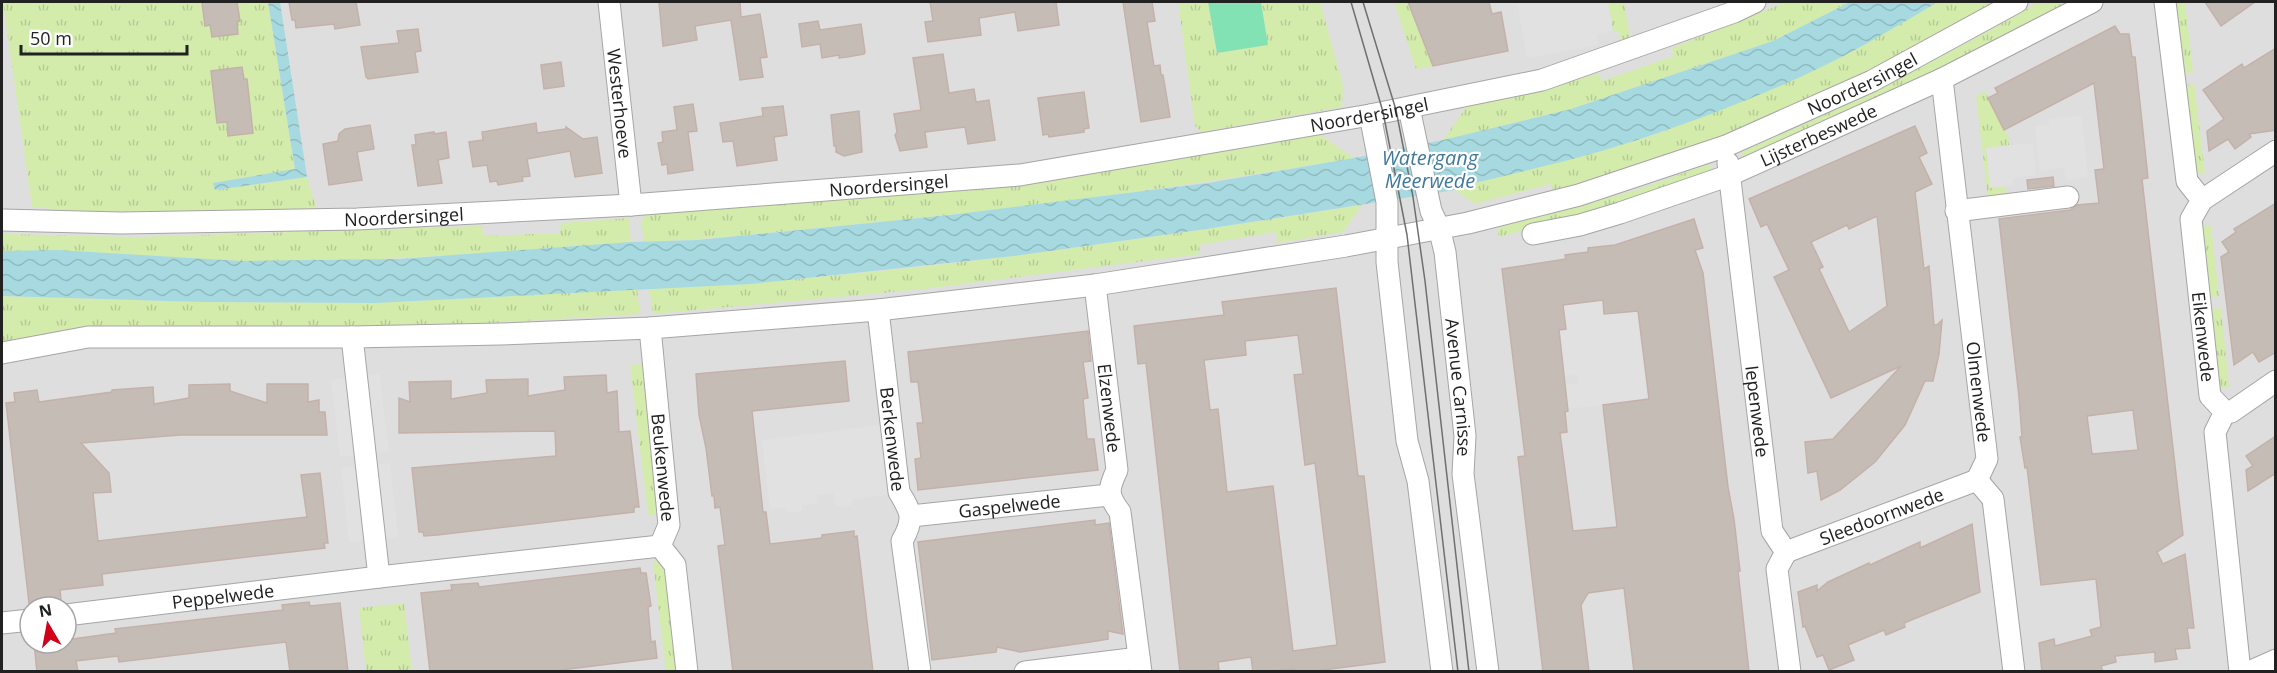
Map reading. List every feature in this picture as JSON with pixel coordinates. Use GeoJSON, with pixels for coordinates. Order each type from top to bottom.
{"type":"FeatureCollection","features":[{"type":"Feature","properties":{"kind":"street","name":"Westerhoeve"},"geometry":{"type":"LineString","coordinates":[[609,2],[631,205]]}},
{"type":"Feature","properties":{"kind":"street","name":"Noordersingel"},"geometry":{"type":"LineString","coordinates":[[2,220],[121,222],[357,219],[631,205],[1020,175],[1409,108],[1542,80],[1734,12],[1755,2]]}},
{"type":"Feature","properties":{"kind":"street","name":"Noordersingel"},"geometry":{"type":"LineString","coordinates":[[2,353],[88,337],[352,337],[501,334],[650,328],[878,310],[1095,285],[1209,269],[1386,239],[1579,195],[1726,147],[1872,81],[2018,2]]}},
{"type":"Feature","properties":{"kind":"street","name":"Lijsterbeswede"},"geometry":{"type":"LineString","coordinates":[[1533,234],[1580,225],[1730,175],[1942,79],[2092,2]]}},
{"type":"Feature","properties":{"kind":"street"},"geometry":{"type":"LineString","coordinates":[[2165,2],[2187,181],[2202,200],[2276,151]]}},
{"type":"Feature","properties":{"kind":"street","name":"Olmenwede"},"geometry":{"type":"LineString","coordinates":[[1942,79],[1987,459],[1977,480]]}},
{"type":"Feature","properties":{"kind":"street","name":"Avenue Carnisse"},"geometry":{"type":"LineString","coordinates":[[1409,108],[1427,195],[1445,252],[1464,425],[1463,474],[1488,672]]}},
{"type":"Feature","properties":{"kind":"street"},"geometry":{"type":"LineString","coordinates":[[1370,115],[1387,202],[1386,239],[1407,441],[1418,482],[1442,672]]}},
{"type":"Feature","properties":{"kind":"street","name":"Iepenwede"},"geometry":{"type":"LineString","coordinates":[[1726,147],[1772,531],[1786,552]]}},
{"type":"Feature","properties":{"kind":"street"},"geometry":{"type":"LineString","coordinates":[[1956,211],[2068,197]]}},
{"type":"Feature","properties":{"kind":"street","name":"Eikenwede"},"geometry":{"type":"LineString","coordinates":[[2202,200],[2191,219],[2193,243],[2210,396],[2225,412]]}},
{"type":"Feature","properties":{"kind":"street","name":"Elzenwede"},"geometry":{"type":"LineString","coordinates":[[1095,285],[1117,470],[1109,495]]}},
{"type":"Feature","properties":{"kind":"street","name":"Berkenwede"},"geometry":{"type":"LineString","coordinates":[[878,310],[898,492],[911,516],[908,531],[902,541],[920,672]]}},
{"type":"Feature","properties":{"kind":"street","name":"Beukenwede"},"geometry":{"type":"LineString","coordinates":[[650,328],[669,525],[660,546],[675,565],[687,672]]}},
{"type":"Feature","properties":{"kind":"street"},"geometry":{"type":"LineString","coordinates":[[352,337],[379,577]]}},
{"type":"Feature","properties":{"kind":"street"},"geometry":{"type":"LineString","coordinates":[[2240,672],[2215,432],[2225,412],[2231,412],[2276,381]]}},
{"type":"Feature","properties":{"kind":"street"},"geometry":{"type":"LineString","coordinates":[[1977,480],[1993,499],[2014,672]]}},
{"type":"Feature","properties":{"kind":"street","name":"Sleedoornwede"},"geometry":{"type":"LineString","coordinates":[[1786,552],[1977,480]]}},
{"type":"Feature","properties":{"kind":"street"},"geometry":{"type":"LineString","coordinates":[[1025,672],[1140,665],[1120,512],[1109,495]]}},
{"type":"Feature","properties":{"kind":"street","name":"Gaspelwede"},"geometry":{"type":"LineString","coordinates":[[911,516],[1109,495]]}},
{"type":"Feature","properties":{"kind":"street","name":"Peppelwede"},"geometry":{"type":"LineString","coordinates":[[78,614],[660,546]]}},
{"type":"Feature","properties":{"kind":"street"},"geometry":{"type":"LineString","coordinates":[[1786,552],[1777,569],[1790,672]]}},
{"type":"Feature","properties":{"kind":"street"},"geometry":{"type":"LineString","coordinates":[[2,623],[18,621]]}},
{"type":"Feature","properties":{"kind":"street"},"geometry":{"type":"LineString","coordinates":[[2249,672],[2276,660]]}},
{"type":"Feature","properties":{"kind":"shaded area"},"geometry":{"type":"Polygon","coordinates":[[[2,2],[2275,2],[2275,671],[2,671],[2,2]]]}},
{"type":"Feature","properties":{"kind":"shaded area"},"geometry":{"type":"Polygon","coordinates":[[[1517,2],[1608,2],[1613,31],[1597,34],[1599,45],[1527,58],[1517,2]]]}},
{"type":"Feature","properties":{"kind":"shaded area"},"geometry":{"type":"Polygon","coordinates":[[[2081,115],[2088,177],[2066,180],[2064,168],[2040,171],[2035,126],[2049,124],[2049,119],[2081,115]]]}},
{"type":"Feature","properties":{"kind":"shaded area"},"geometry":{"type":"Polygon","coordinates":[[[2033,143],[2036,175],[2013,178],[2014,185],[1990,188],[1986,148],[2033,143]]]}},
{"type":"Feature","properties":{"kind":"shaded area"},"geometry":{"type":"Polygon","coordinates":[[[1603,300],[1605,314],[1639,311],[1648,389],[1644,400],[1568,409],[1565,385],[1578,383],[1578,375],[1564,376],[1560,338],[1552,331],[1566,329],[1565,321],[1549,306],[1603,300]]]}},
{"type":"Feature","properties":{"kind":"shaded area"},"geometry":{"type":"Polygon","coordinates":[[[379,374],[389,451],[340,457],[331,380],[379,374]]]}},
{"type":"Feature","properties":{"kind":"shaded area"},"geometry":{"type":"Polygon","coordinates":[[[880,425],[889,495],[852,499],[852,505],[836,507],[833,493],[816,496],[817,504],[802,505],[802,511],[786,513],[785,508],[770,509],[762,440],[880,425]]]}},
{"type":"Feature","properties":{"kind":"shaded area"},"geometry":{"type":"Polygon","coordinates":[[[390,463],[398,537],[349,542],[341,468],[390,463]]]}},
{"type":"Feature","properties":{"kind":"green space"},"geometry":{"type":"Polygon","coordinates":[[[3,2],[268,2],[295,170],[213,183],[215,190],[307,177],[317,210],[95,213],[32,207],[3,2]]]}},
{"type":"Feature","properties":{"kind":"green space"},"geometry":{"type":"Polygon","coordinates":[[[1178,2],[1208,2],[1217,53],[1268,45],[1261,2],[1320,2],[1343,85],[1342,107],[1202,132],[1195,126],[1178,2]]]}},
{"type":"Feature","properties":{"kind":"green space"},"geometry":{"type":"Polygon","coordinates":[[[1208,2],[1261,2],[1268,45],[1217,53],[1208,2]]]}},
{"type":"Feature","properties":{"kind":"green space"},"geometry":{"type":"Polygon","coordinates":[[[1394,2],[1408,2],[1433,66],[1416,69],[1394,2]]]}},
{"type":"Feature","properties":{"kind":"green space"},"geometry":{"type":"Polygon","coordinates":[[[1608,2],[1624,2],[1630,37],[1621,40],[1618,31],[1613,31],[1608,2]]]}},
{"type":"Feature","properties":{"kind":"green space"},"geometry":{"type":"Polygon","coordinates":[[[1786,2],[1850,2],[1773,41],[1571,109],[1443,140],[1470,102],[1599,74],[1602,81],[1674,56],[1672,48],[1786,2]]]}},
{"type":"Feature","properties":{"kind":"green space"},"geometry":{"type":"Polygon","coordinates":[[[1938,2],[1999,2],[1796,107],[1687,150],[1554,193],[1551,184],[1475,204],[1452,188],[1571,159],[1654,135],[1801,76],[1862,46],[1938,2]]]}},
{"type":"Feature","properties":{"kind":"green space"},"geometry":{"type":"Polygon","coordinates":[[[2039,2],[2076,2],[1941,70],[1744,160],[1741,152],[1893,82],[2039,2]]]}},
{"type":"Feature","properties":{"kind":"green space"},"geometry":{"type":"Polygon","coordinates":[[[2171,2],[2185,2],[2193,72],[2180,74],[2171,2]]]}},
{"type":"Feature","properties":{"kind":"green space"},"geometry":{"type":"Polygon","coordinates":[[[2194,84],[2205,173],[2191,175],[2180,86],[2194,84]]]}},
{"type":"Feature","properties":{"kind":"green space"},"geometry":{"type":"Polygon","coordinates":[[[1985,91],[2009,138],[2009,145],[1986,148],[1990,187],[2005,186],[2007,197],[1988,199],[1976,96],[1985,91]]]}},
{"type":"Feature","properties":{"kind":"green space"},"geometry":{"type":"Polygon","coordinates":[[[1319,134],[1354,158],[1169,187],[984,211],[698,239],[644,242],[641,221],[647,213],[1034,177],[1036,184],[1319,134]]]}},
{"type":"Feature","properties":{"kind":"green space"},"geometry":{"type":"Polygon","coordinates":[[[1709,164],[1712,171],[1613,206],[1499,237],[1497,228],[1633,191],[1709,164]]]}},
{"type":"Feature","properties":{"kind":"green space"},"geometry":{"type":"Polygon","coordinates":[[[1362,205],[1343,232],[1277,243],[1276,232],[1199,245],[1200,254],[924,289],[653,314],[649,288],[828,276],[1007,257],[1362,205]]]}},
{"type":"Feature","properties":{"kind":"green space"},"geometry":{"type":"Polygon","coordinates":[[[629,218],[631,242],[437,256],[242,261],[2,251],[2,234],[136,237],[482,226],[483,236],[560,233],[561,223],[629,218]]]}},
{"type":"Feature","properties":{"kind":"green space"},"geometry":{"type":"Polygon","coordinates":[[[2211,226],[2219,296],[2206,298],[2197,227],[2211,226]]]}},
{"type":"Feature","properties":{"kind":"green space"},"geometry":{"type":"Polygon","coordinates":[[[637,288],[640,314],[424,327],[121,325],[64,330],[2,343],[2,296],[202,302],[374,303],[637,288]]]}},
{"type":"Feature","properties":{"kind":"green space"},"geometry":{"type":"Polygon","coordinates":[[[2221,308],[2229,387],[2216,389],[2207,310],[2221,308]]]}},
{"type":"Feature","properties":{"kind":"green space"},"geometry":{"type":"Polygon","coordinates":[[[645,364],[662,514],[648,515],[630,365],[645,364]]]}},
{"type":"Feature","properties":{"kind":"green space"},"geometry":{"type":"Polygon","coordinates":[[[662,560],[669,567],[681,671],[666,671],[653,561],[662,560]]]}},
{"type":"Feature","properties":{"kind":"green space"},"geometry":{"type":"Polygon","coordinates":[[[404,603],[412,671],[366,671],[359,608],[404,603]]]}},
{"type":"Feature","properties":{"kind":"water"},"geometry":{"type":"Polygon","coordinates":[[[268,2],[280,2],[307,177],[215,190],[213,183],[295,169],[268,2]]]}},
{"type":"Feature","properties":{"kind":"water","name":"Watergang Meerwede"},"geometry":{"type":"Polygon","coordinates":[[[1850,2],[1938,2],[1840,58],[1734,105],[1605,150],[1453,188],[1455,190],[1014,256],[751,284],[374,303],[202,302],[2,296],[2,251],[57,250],[241,261],[399,259],[631,242],[698,240],[950,215],[1208,183],[1443,140],[1571,109],[1773,41],[1850,2]]]}},
{"type":"Feature","properties":{"kind":"building"},"geometry":{"type":"Polygon","coordinates":[[[202,2],[237,2],[240,21],[237,22],[238,34],[212,37],[210,25],[205,26],[202,2]]]}},
{"type":"Feature","properties":{"kind":"building"},"geometry":{"type":"Polygon","coordinates":[[[289,2],[356,2],[360,25],[335,29],[334,24],[296,28],[289,2]]]}},
{"type":"Feature","properties":{"kind":"building"},"geometry":{"type":"Polygon","coordinates":[[[659,2],[740,2],[741,17],[760,14],[767,57],[760,58],[763,77],[740,80],[731,20],[695,26],[697,40],[663,46],[659,2]]]}},
{"type":"Feature","properties":{"kind":"building"},"geometry":{"type":"Polygon","coordinates":[[[930,2],[1056,2],[1059,25],[1018,31],[1015,12],[979,18],[981,35],[928,42],[925,22],[933,21],[930,2]]]}},
{"type":"Feature","properties":{"kind":"building"},"geometry":{"type":"Polygon","coordinates":[[[1123,2],[1152,2],[1155,21],[1147,22],[1154,66],[1160,65],[1170,117],[1141,122],[1123,2]]]}},
{"type":"Feature","properties":{"kind":"building"},"geometry":{"type":"Polygon","coordinates":[[[1408,2],[1489,2],[1492,14],[1501,12],[1508,51],[1433,66],[1408,2]]]}},
{"type":"Feature","properties":{"kind":"building"},"geometry":{"type":"Polygon","coordinates":[[[2205,2],[2255,2],[2221,26],[2205,2]]]}},
{"type":"Feature","properties":{"kind":"building"},"geometry":{"type":"Polygon","coordinates":[[[818,21],[820,30],[861,24],[864,54],[822,58],[820,44],[802,47],[799,24],[818,21]]]}},
{"type":"Feature","properties":{"kind":"building"},"geometry":{"type":"Polygon","coordinates":[[[2115,26],[2120,34],[2129,34],[2132,57],[2135,57],[2148,178],[2142,179],[2183,535],[2157,552],[2163,564],[2185,554],[2194,628],[2187,628],[2190,648],[2175,649],[2177,659],[2155,662],[2155,652],[2115,656],[2116,662],[2101,666],[2103,672],[2042,672],[2039,643],[2054,639],[2055,646],[2092,636],[2090,630],[2101,627],[2096,579],[2041,585],[2027,467],[2025,468],[2020,437],[2022,437],[2019,397],[1999,219],[2070,210],[2077,205],[2099,203],[2095,170],[2104,169],[2094,83],[2004,130],[1988,98],[1998,93],[1995,88],[2115,26]],[[2133,410],[2087,416],[2092,454],[2138,450],[2133,410]]]}},
{"type":"Feature","properties":{"kind":"building"},"geometry":{"type":"Polygon","coordinates":[[[418,29],[421,51],[415,52],[418,72],[368,79],[366,77],[361,47],[399,43],[397,31],[418,29]]]}},
{"type":"Feature","properties":{"kind":"building"},"geometry":{"type":"Polygon","coordinates":[[[2276,48],[2276,130],[2249,134],[2251,137],[2235,149],[2228,139],[2209,151],[2207,131],[2224,119],[2203,90],[2242,64],[2244,68],[2276,48]]]}},
{"type":"Feature","properties":{"kind":"building"},"geometry":{"type":"Polygon","coordinates":[[[943,54],[949,93],[974,89],[976,102],[989,100],[995,140],[968,144],[965,127],[925,132],[927,147],[900,151],[895,135],[897,132],[894,114],[921,110],[913,58],[943,54]]]}},
{"type":"Feature","properties":{"kind":"building"},"geometry":{"type":"Polygon","coordinates":[[[561,62],[564,86],[544,89],[541,65],[561,62]]]}},
{"type":"Feature","properties":{"kind":"building"},"geometry":{"type":"Polygon","coordinates":[[[242,67],[244,79],[247,79],[253,133],[228,136],[227,122],[217,123],[211,71],[242,67]]]}},
{"type":"Feature","properties":{"kind":"building"},"geometry":{"type":"Polygon","coordinates":[[[1084,92],[1089,128],[1084,129],[1084,132],[1049,137],[1048,134],[1043,135],[1038,98],[1084,92]]]}},
{"type":"Feature","properties":{"kind":"building"},"geometry":{"type":"Polygon","coordinates":[[[693,104],[697,131],[688,132],[693,170],[668,174],[667,164],[662,165],[658,143],[663,142],[662,132],[677,130],[674,107],[693,104]]]}},
{"type":"Feature","properties":{"kind":"building"},"geometry":{"type":"Polygon","coordinates":[[[783,106],[787,135],[774,137],[777,160],[737,166],[733,141],[723,142],[720,123],[763,116],[762,108],[783,106]]]}},
{"type":"Feature","properties":{"kind":"building"},"geometry":{"type":"Polygon","coordinates":[[[859,111],[862,152],[844,156],[836,152],[836,146],[834,146],[831,115],[859,111]]]}},
{"type":"Feature","properties":{"kind":"building"},"geometry":{"type":"Polygon","coordinates":[[[536,123],[537,133],[566,129],[566,127],[583,139],[597,137],[602,173],[575,177],[570,151],[527,159],[530,176],[522,177],[523,181],[498,185],[497,181],[490,182],[487,165],[473,167],[469,142],[483,140],[482,132],[536,123]]]}},
{"type":"Feature","properties":{"kind":"building"},"geometry":{"type":"Polygon","coordinates":[[[370,125],[374,149],[357,152],[362,180],[329,185],[323,144],[338,141],[339,134],[345,129],[370,125]]]}},
{"type":"Feature","properties":{"kind":"building"},"geometry":{"type":"Polygon","coordinates":[[[1915,126],[1927,153],[1919,157],[1932,184],[1915,192],[1924,269],[1929,266],[1934,325],[1942,320],[1939,354],[1933,381],[1925,381],[1905,425],[1875,462],[1840,490],[1821,500],[1817,471],[1808,473],[1805,442],[1833,439],[1901,366],[1831,398],[1774,277],[1789,270],[1767,224],[1761,227],[1749,199],[1915,126]],[[1877,216],[1849,229],[1847,225],[1811,242],[1823,267],[1819,269],[1849,332],[1887,306],[1877,216]]]}},
{"type":"Feature","properties":{"kind":"building"},"geometry":{"type":"Polygon","coordinates":[[[434,132],[434,134],[446,132],[449,158],[438,160],[442,183],[418,186],[412,145],[416,145],[415,135],[434,132]]]}},
{"type":"Feature","properties":{"kind":"building"},"geometry":{"type":"Polygon","coordinates":[[[2053,177],[2054,186],[2028,189],[2027,180],[2053,177]]]}},
{"type":"Feature","properties":{"kind":"building"},"geometry":{"type":"Polygon","coordinates":[[[2276,203],[2276,352],[2259,362],[2253,352],[2234,365],[2221,257],[2229,252],[2222,242],[2236,232],[2234,229],[2276,203]]]}},
{"type":"Feature","properties":{"kind":"building"},"geometry":{"type":"Polygon","coordinates":[[[1694,219],[1703,248],[1695,250],[1703,273],[1740,571],[1738,571],[1749,672],[1634,672],[1624,588],[1588,593],[1581,605],[1589,672],[1543,672],[1518,457],[1525,456],[1502,269],[1566,259],[1565,255],[1588,252],[1588,248],[1615,245],[1694,219]],[[1603,300],[1563,305],[1566,329],[1559,330],[1568,411],[1565,412],[1567,432],[1560,433],[1573,531],[1617,527],[1603,405],[1649,399],[1638,311],[1604,314],[1603,300]]]}},
{"type":"Feature","properties":{"kind":"building"},"geometry":{"type":"Polygon","coordinates":[[[1336,288],[1358,476],[1364,476],[1385,662],[1307,672],[1294,672],[1294,669],[1253,672],[1251,657],[1218,662],[1219,670],[1180,672],[1146,363],[1138,364],[1134,326],[1224,315],[1222,302],[1336,288]],[[1298,335],[1245,341],[1246,355],[1204,360],[1210,410],[1218,409],[1227,492],[1273,486],[1293,651],[1337,645],[1315,463],[1305,465],[1294,375],[1303,374],[1298,335]]]}},
{"type":"Feature","properties":{"kind":"building"},"geometry":{"type":"Polygon","coordinates":[[[1088,331],[1091,361],[1083,362],[1088,398],[1083,399],[1087,439],[1094,439],[1098,470],[918,490],[915,459],[921,458],[917,423],[923,423],[918,382],[911,382],[908,352],[1088,331]]]}},
{"type":"Feature","properties":{"kind":"building"},"geometry":{"type":"Polygon","coordinates":[[[845,361],[849,401],[752,411],[763,512],[766,512],[770,544],[822,538],[822,535],[854,531],[854,537],[857,536],[873,672],[733,672],[718,546],[725,545],[720,507],[715,508],[714,496],[712,496],[699,415],[696,374],[845,361]]]}},
{"type":"Feature","properties":{"kind":"building"},"geometry":{"type":"Polygon","coordinates":[[[606,375],[607,393],[617,391],[619,432],[630,431],[639,507],[634,507],[634,512],[437,535],[424,536],[423,532],[419,532],[412,468],[556,456],[555,431],[399,433],[399,398],[410,402],[409,382],[451,381],[451,399],[487,393],[486,380],[528,379],[528,396],[565,390],[564,377],[606,375]]]}},
{"type":"Feature","properties":{"kind":"building"},"geometry":{"type":"Polygon","coordinates":[[[230,384],[230,391],[267,403],[267,384],[308,384],[308,402],[319,400],[319,412],[325,412],[327,435],[180,435],[81,443],[109,473],[111,492],[93,493],[98,541],[307,517],[301,475],[320,473],[328,543],[324,543],[325,548],[102,574],[103,585],[60,590],[60,595],[28,595],[6,403],[15,402],[14,393],[37,390],[39,402],[112,392],[112,390],[153,387],[154,404],[189,398],[189,385],[230,384]]]}},
{"type":"Feature","properties":{"kind":"building"},"geometry":{"type":"Polygon","coordinates":[[[2276,436],[2276,473],[2248,491],[2246,470],[2253,466],[2246,456],[2276,436]]]}},
{"type":"Feature","properties":{"kind":"building"},"geometry":{"type":"Polygon","coordinates":[[[1095,520],[1095,525],[1109,523],[1123,634],[1108,631],[1108,639],[1090,642],[1020,652],[997,647],[996,652],[932,660],[918,542],[1095,520]]]}},
{"type":"Feature","properties":{"kind":"building"},"geometry":{"type":"Polygon","coordinates":[[[1972,524],[1980,592],[1904,623],[1905,627],[1886,635],[1884,630],[1848,645],[1854,660],[1829,670],[1823,655],[1817,657],[1805,626],[1803,627],[1798,592],[1817,585],[1817,591],[1828,582],[1869,563],[1870,565],[1920,542],[1920,548],[1972,524]]]}},
{"type":"Feature","properties":{"kind":"building"},"geometry":{"type":"Polygon","coordinates":[[[640,568],[641,573],[646,573],[651,606],[648,607],[651,642],[655,641],[657,658],[545,672],[430,672],[421,593],[452,590],[451,585],[478,583],[479,587],[640,568]]]}},
{"type":"Feature","properties":{"kind":"building"},"geometry":{"type":"Polygon","coordinates":[[[309,602],[310,606],[340,603],[348,672],[290,672],[286,642],[119,662],[118,656],[76,661],[78,672],[37,672],[35,655],[78,655],[78,638],[116,633],[115,629],[283,610],[282,605],[309,602]]]}},
{"type":"Feature","properties":{"kind":"tram line"},"geometry":{"type":"LineString","coordinates":[[1351,2],[1383,112],[1407,235],[1458,672]]}},
{"type":"Feature","properties":{"kind":"tram line"},"geometry":{"type":"LineString","coordinates":[[1363,2],[1396,110],[1413,197],[1425,281],[1469,672]]}}]}
